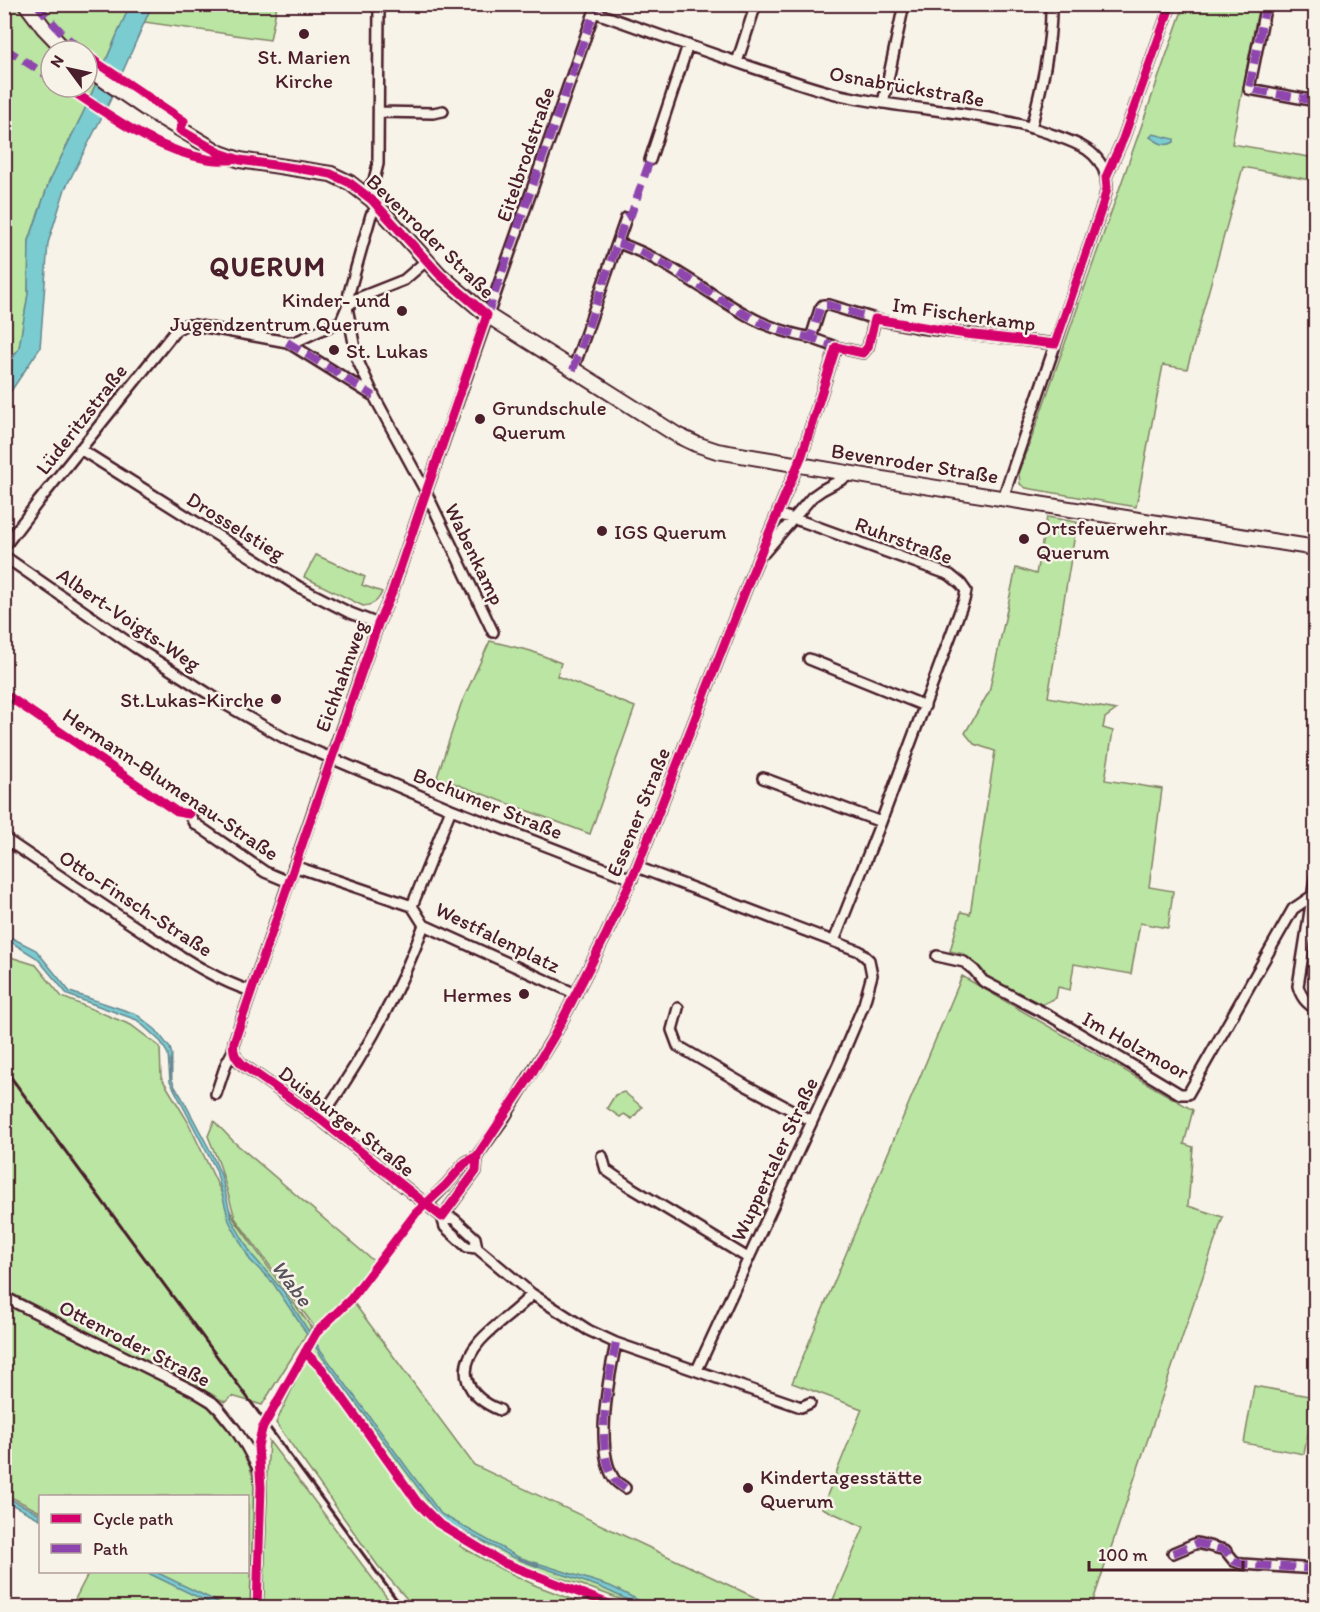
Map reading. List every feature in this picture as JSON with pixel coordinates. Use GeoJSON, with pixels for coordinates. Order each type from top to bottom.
{"type":"FeatureCollection","features":[{"type":"Feature","properties":{"kind":"main road"},"geometry":{"type":"LineString","coordinates":[[26,4],[55,39]]}},
{"type":"Feature","properties":{"kind":"main road","name":"Bevenroder Straße"},"geometry":{"type":"LineString","coordinates":[[99,77],[118,91],[220,153],[240,160],[332,174],[350,183],[378,207],[426,261],[487,315],[677,435],[696,444],[717,451],[798,465],[1316,548]]}},
{"type":"Feature","properties":{"kind":"street"},"geometry":{"type":"LineString","coordinates":[[364,194],[377,172],[379,4]]}},
{"type":"Feature","properties":{"kind":"street"},"geometry":{"type":"LineString","coordinates":[[737,62],[756,4]]}},
{"type":"Feature","properties":{"kind":"street"},"geometry":{"type":"LineString","coordinates":[[883,103],[904,4]]}},
{"type":"Feature","properties":{"kind":"street"},"geometry":{"type":"LineString","coordinates":[[1031,128],[1040,93],[1050,33],[1051,4]]}},
{"type":"Feature","properties":{"kind":"street"},"geometry":{"type":"LineString","coordinates":[[1004,498],[1103,204],[1107,188],[1106,177],[1123,139],[1171,4]]}},
{"type":"Feature","properties":{"kind":"street"},"geometry":{"type":"LineString","coordinates":[[1266,4],[1249,88],[1316,101]]}},
{"type":"Feature","properties":{"kind":"street","name":"Osnabrückstraße"},"geometry":{"type":"LineString","coordinates":[[595,8],[688,45],[819,89],[849,97],[977,117],[1047,133],[1096,155],[1103,165],[1106,177]]}},
{"type":"Feature","properties":{"kind":"street","name":"Eitelbrodstraße"},"geometry":{"type":"LineString","coordinates":[[487,315],[595,8]]}},
{"type":"Feature","properties":{"kind":"street"},"geometry":{"type":"LineString","coordinates":[[650,160],[688,45]]}},
{"type":"Feature","properties":{"kind":"street"},"geometry":{"type":"LineString","coordinates":[[379,112],[443,111]]}},
{"type":"Feature","properties":{"kind":"street"},"geometry":{"type":"LineString","coordinates":[[287,342],[295,342],[341,321],[347,307],[371,215],[378,207]]}},
{"type":"Feature","properties":{"kind":"street"},"geometry":{"type":"LineString","coordinates":[[573,370],[626,218]]}},
{"type":"Feature","properties":{"kind":"street","name":"Im Fischerkamp"},"geometry":{"type":"LineString","coordinates":[[618,243],[635,248],[654,258],[756,321],[836,347],[863,353],[868,347],[875,319]]}},
{"type":"Feature","properties":{"kind":"street"},"geometry":{"type":"LineString","coordinates":[[347,307],[356,299],[404,280],[426,261]]}},
{"type":"Feature","properties":{"kind":"street","name":"Im Fischerkamp"},"geometry":{"type":"LineString","coordinates":[[811,338],[820,309],[823,305],[829,305],[875,319],[920,328],[1055,344]]}},
{"type":"Feature","properties":{"kind":"street","name":"Wabenkamp"},"geometry":{"type":"LineString","coordinates":[[347,307],[357,359],[374,396],[426,492],[493,632]]}},
{"type":"Feature","properties":{"kind":"street","name":"Eichhahnweg"},"geometry":{"type":"LineString","coordinates":[[216,1094],[233,1051],[234,1042],[294,866],[378,624],[391,595],[487,315]]}},
{"type":"Feature","properties":{"kind":"street","name":"Lüderitzstraße"},"geometry":{"type":"LineString","coordinates":[[4,548],[171,334],[180,327],[194,325],[287,342]]}},
{"type":"Feature","properties":{"kind":"street"},"geometry":{"type":"LineString","coordinates":[[287,342],[374,396]]}},
{"type":"Feature","properties":{"kind":"street"},"geometry":{"type":"LineString","coordinates":[[798,465],[836,347]]}},
{"type":"Feature","properties":{"kind":"street","name":"Drosselstieg"},"geometry":{"type":"LineString","coordinates":[[80,449],[299,587],[350,613],[378,624]]}},
{"type":"Feature","properties":{"kind":"street","name":"Essener Straße"},"geometry":{"type":"LineString","coordinates":[[426,1204],[465,1163],[477,1156],[529,1078],[576,994],[632,879],[757,562],[798,465]]}},
{"type":"Feature","properties":{"kind":"street","name":"Essener Straße"},"geometry":{"type":"LineString","coordinates":[[757,562],[817,493],[852,474]]}},
{"type":"Feature","properties":{"kind":"street","name":"Ruhrstraße"},"geometry":{"type":"LineString","coordinates":[[777,514],[950,575],[966,591],[881,822],[834,941]]}},
{"type":"Feature","properties":{"kind":"street","name":"Albert-Voigts-Weg"},"geometry":{"type":"LineString","coordinates":[[4,556],[178,675],[286,739],[331,759]]}},
{"type":"Feature","properties":{"kind":"street"},"geometry":{"type":"LineString","coordinates":[[809,659],[925,705]]}},
{"type":"Feature","properties":{"kind":"street","name":"Bochumer Straße"},"geometry":{"type":"LineString","coordinates":[[331,759],[451,809],[632,879]]}},
{"type":"Feature","properties":{"kind":"street"},"geometry":{"type":"LineString","coordinates":[[763,778],[881,822]]}},
{"type":"Feature","properties":{"kind":"street","name":"Westfalenplatz"},"geometry":{"type":"LineString","coordinates":[[411,906],[451,809]]}},
{"type":"Feature","properties":{"kind":"street","name":"Hermann-Blumenau-Straße"},"geometry":{"type":"LineString","coordinates":[[189,814],[194,823],[265,872],[289,882]]}},
{"type":"Feature","properties":{"kind":"street","name":"Otto-Finsch-Straße"},"geometry":{"type":"LineString","coordinates":[[4,838],[179,955],[232,985],[251,991]]}},
{"type":"Feature","properties":{"kind":"street","name":"Westfalenplatz"},"geometry":{"type":"LineString","coordinates":[[294,866],[411,906],[424,925],[576,994]]}},
{"type":"Feature","properties":{"kind":"street"},"geometry":{"type":"LineString","coordinates":[[637,867],[834,941]]}},
{"type":"Feature","properties":{"kind":"street"},"geometry":{"type":"LineString","coordinates":[[1316,873],[1298,986],[1301,997],[1308,1005],[1316,1009]]}},
{"type":"Feature","properties":{"kind":"street","name":"Im Holzmoor"},"geometry":{"type":"LineString","coordinates":[[938,956],[964,962],[983,981],[1052,1017],[1180,1094],[1188,1094],[1293,909],[1312,896]]}},
{"type":"Feature","properties":{"kind":"street"},"geometry":{"type":"LineString","coordinates":[[320,1119],[373,1037],[400,984],[424,925]]}},
{"type":"Feature","properties":{"kind":"street","name":"Wuppertaler Straße"},"geometry":{"type":"LineString","coordinates":[[697,1370],[846,1048],[868,994],[872,975],[869,960],[858,951],[834,941]]}},
{"type":"Feature","properties":{"kind":"street"},"geometry":{"type":"LineString","coordinates":[[678,1008],[672,1030],[678,1046],[812,1121]]}},
{"type":"Feature","properties":{"kind":"street","name":"Duisburger Straße"},"geometry":{"type":"LineString","coordinates":[[233,1051],[243,1065],[320,1119],[442,1216],[445,1227],[467,1247],[477,1248],[532,1294],[588,1330],[616,1343],[801,1407],[810,1403]]}},
{"type":"Feature","properties":{"kind":"street","name":"Essener Straße"},"geometry":{"type":"LineString","coordinates":[[442,1216],[476,1171],[477,1156]]}},
{"type":"Feature","properties":{"kind":"street"},"geometry":{"type":"LineString","coordinates":[[602,1156],[606,1170],[623,1182],[748,1258]]}},
{"type":"Feature","properties":{"kind":"street"},"geometry":{"type":"LineString","coordinates":[[500,1410],[478,1399],[471,1390],[466,1373],[468,1363],[480,1341],[521,1307],[532,1294]]}},
{"type":"Feature","properties":{"kind":"street","name":"Ottenroder Straße"},"geometry":{"type":"LineString","coordinates":[[4,1297],[192,1390],[219,1409],[246,1446],[259,1470],[261,1487],[257,1608]]}},
{"type":"Feature","properties":{"kind":"street"},"geometry":{"type":"LineString","coordinates":[[616,1343],[609,1375],[605,1448],[608,1464],[615,1480],[625,1488]]}},
{"type":"Feature","properties":{"kind":"street"},"geometry":{"type":"LineString","coordinates":[[1173,1553],[1197,1543],[1225,1550],[1234,1561],[1242,1564],[1316,1569]]}},
{"type":"Feature","properties":{"kind":"green space"},"geometry":{"type":"Polygon","coordinates":[[[5,5],[130,5],[99,76],[99,39],[39,39],[39,99],[89,99],[49,182],[29,241],[28,294],[19,348],[5,370],[5,5]]]}},
{"type":"Feature","properties":{"kind":"green space"},"geometry":{"type":"Polygon","coordinates":[[[152,5],[277,5],[270,40],[144,22],[152,5]]]}},
{"type":"Feature","properties":{"kind":"green space"},"geometry":{"type":"Polygon","coordinates":[[[1184,5],[1259,5],[1232,144],[1315,158],[1315,181],[1243,167],[1187,369],[1163,365],[1136,507],[1026,488],[1020,484],[1019,474],[1184,5]]]}},
{"type":"Feature","properties":{"kind":"green space"},"geometry":{"type":"Polygon","coordinates":[[[1047,517],[1077,522],[1048,697],[1116,710],[1105,718],[1103,728],[1113,731],[1105,780],[1162,789],[1149,887],[1173,891],[1168,928],[1140,923],[1131,974],[1074,964],[1070,990],[1058,987],[1056,998],[1041,1005],[992,981],[963,954],[950,951],[961,912],[970,914],[995,751],[974,744],[965,733],[989,692],[1016,568],[1036,574],[1047,517]]]}},
{"type":"Feature","properties":{"kind":"green space"},"geometry":{"type":"Polygon","coordinates":[[[316,555],[365,577],[362,585],[382,592],[379,598],[373,604],[363,606],[304,577],[316,555]]]}},
{"type":"Feature","properties":{"kind":"green space"},"geometry":{"type":"Polygon","coordinates":[[[490,641],[531,651],[561,663],[557,676],[635,707],[590,834],[437,777],[461,704],[490,641]]]}},
{"type":"Feature","properties":{"kind":"green space"},"geometry":{"type":"Polygon","coordinates":[[[4,955],[36,965],[62,997],[131,1025],[160,1047],[161,1077],[187,1120],[234,1219],[311,1327],[262,1405],[232,1396],[225,1402],[5,1290],[4,955]]]}},
{"type":"Feature","properties":{"kind":"green space"},"geometry":{"type":"Polygon","coordinates":[[[962,976],[1193,1110],[1184,1144],[1193,1147],[1188,1206],[1223,1217],[1091,1607],[830,1607],[864,1527],[822,1508],[862,1409],[792,1383],[962,976]]]}},
{"type":"Feature","properties":{"kind":"green space"},"geometry":{"type":"Polygon","coordinates":[[[624,1092],[642,1107],[632,1119],[624,1114],[620,1117],[607,1108],[615,1095],[624,1092]]]}},
{"type":"Feature","properties":{"kind":"green space"},"geometry":{"type":"Polygon","coordinates":[[[214,1121],[234,1142],[377,1264],[351,1299],[474,1465],[769,1604],[768,1607],[641,1607],[522,1566],[467,1537],[460,1546],[501,1569],[537,1586],[593,1607],[414,1607],[378,1566],[276,1423],[301,1370],[313,1325],[235,1218],[220,1166],[208,1136],[214,1121]]]}},
{"type":"Feature","properties":{"kind":"green space"},"geometry":{"type":"Polygon","coordinates":[[[4,1303],[198,1399],[235,1438],[247,1459],[254,1480],[250,1607],[71,1607],[88,1573],[249,1573],[249,1495],[39,1495],[39,1511],[5,1494],[4,1303]]]}},
{"type":"Feature","properties":{"kind":"green space"},"geometry":{"type":"Polygon","coordinates":[[[1254,1386],[1315,1397],[1304,1454],[1244,1443],[1254,1386]]]}},
{"type":"Feature","properties":{"kind":"green space"},"geometry":{"type":"Polygon","coordinates":[[[269,1441],[394,1607],[263,1607],[269,1441]]]}},
{"type":"Feature","properties":{"kind":"water"},"geometry":{"type":"Polygon","coordinates":[[[130,5],[152,5],[109,103],[65,189],[48,243],[40,348],[5,400],[5,370],[19,348],[28,294],[29,241],[49,182],[89,99],[99,99],[99,76],[130,5]]]}},
{"type":"Feature","properties":{"kind":"water"},"geometry":{"type":"Polygon","coordinates":[[[1153,134],[1174,139],[1174,142],[1161,144],[1150,137],[1153,134]]]}},
{"type":"Feature","properties":{"kind":"water"},"geometry":{"type":"Polygon","coordinates":[[[5,936],[36,950],[70,992],[136,1014],[156,1030],[170,1048],[172,1055],[170,1075],[211,1152],[221,1175],[232,1220],[252,1255],[284,1292],[319,1348],[441,1514],[518,1557],[610,1586],[646,1604],[654,1603],[658,1607],[643,1607],[600,1587],[512,1557],[441,1519],[325,1361],[273,1283],[250,1260],[229,1221],[216,1170],[170,1081],[168,1054],[161,1042],[137,1020],[68,995],[37,958],[11,942],[5,941],[5,936]]]}},
{"type":"Feature","properties":{"kind":"water"},"geometry":{"type":"Polygon","coordinates":[[[4,1496],[39,1514],[39,1518],[5,1501],[4,1496]]]}},
{"type":"Feature","properties":{"kind":"water"},"geometry":{"type":"Polygon","coordinates":[[[148,1573],[158,1573],[228,1607],[218,1607],[148,1573]]]}},
{"type":"Feature","properties":{"kind":"waterway","name":"Wabe"},"geometry":{"type":"LineString","coordinates":[[171,1060],[171,1078]]}},
{"type":"Feature","properties":{"kind":"waterway","name":"Wabe"},"geometry":{"type":"LineString","coordinates":[[519,1559],[538,1566]]}},
{"type":"Feature","properties":{"kind":"railway"},"geometry":{"type":"LineString","coordinates":[[4,1068],[403,1608]]}},
{"type":"Feature","properties":{"kind":"marked path"},"geometry":{"type":"LineString","coordinates":[[37,4],[69,39]]}},
{"type":"Feature","properties":{"kind":"marked path"},"geometry":{"type":"LineString","coordinates":[[487,315],[597,4]]}},
{"type":"Feature","properties":{"kind":"marked path"},"geometry":{"type":"LineString","coordinates":[[1266,4],[1249,89],[1316,101]]}},
{"type":"Feature","properties":{"kind":"marked path"},"geometry":{"type":"LineString","coordinates":[[4,48],[39,70]]}},
{"type":"Feature","properties":{"kind":"marked path"},"geometry":{"type":"LineString","coordinates":[[573,370],[626,218],[631,215],[650,160]]}},
{"type":"Feature","properties":{"kind":"marked path"},"geometry":{"type":"LineString","coordinates":[[618,243],[653,258],[737,310],[761,322],[811,338]]}},
{"type":"Feature","properties":{"kind":"marked path"},"geometry":{"type":"LineString","coordinates":[[840,348],[811,338],[823,305],[880,321]]}},
{"type":"Feature","properties":{"kind":"marked path"},"geometry":{"type":"LineString","coordinates":[[287,342],[374,396]]}},
{"type":"Feature","properties":{"kind":"marked path"},"geometry":{"type":"LineString","coordinates":[[616,1343],[605,1412],[605,1449],[608,1466],[614,1479],[625,1488]]}},
{"type":"Feature","properties":{"kind":"marked path"},"geometry":{"type":"LineString","coordinates":[[1173,1553],[1197,1543],[1225,1550],[1234,1561],[1242,1564],[1316,1569]]}},
{"type":"Feature","properties":{"kind":"cycle path"},"geometry":{"type":"LineString","coordinates":[[257,1608],[261,1487],[258,1446],[262,1429],[316,1333],[351,1299],[416,1213],[446,1185],[465,1163],[477,1156],[554,1036],[606,935],[637,867],[751,576],[802,455],[836,347],[863,353],[868,347],[875,319],[966,334],[1055,344],[1103,204],[1107,188],[1106,177],[1123,139],[1171,4]]}},
{"type":"Feature","properties":{"kind":"cycle path"},"geometry":{"type":"LineString","coordinates":[[99,64],[184,121],[180,130],[220,153],[240,160],[331,174],[350,183],[372,200],[439,274],[487,315],[234,1042],[235,1055],[243,1065],[320,1119],[442,1217],[476,1171],[477,1156]]}},
{"type":"Feature","properties":{"kind":"cycle path"},"geometry":{"type":"LineString","coordinates":[[84,99],[133,130],[169,148],[210,160],[231,160]]}},
{"type":"Feature","properties":{"kind":"cycle path"},"geometry":{"type":"LineString","coordinates":[[4,695],[177,812],[189,814]]}},
{"type":"Feature","properties":{"kind":"cycle path"},"geometry":{"type":"LineString","coordinates":[[305,1352],[322,1369],[418,1503],[438,1523],[504,1563],[619,1608]]}},
{"type":"Feature","properties":{"kind":"place","name":"St. Marien Kirche"},"geometry":{"type":"Point","coordinates":[304,34]}},
{"type":"Feature","properties":{"kind":"place","name":"Kinder- und Jugendzentrum Querum"},"geometry":{"type":"Point","coordinates":[402,311]}},
{"type":"Feature","properties":{"kind":"place","name":"St. Lukas"},"geometry":{"type":"Point","coordinates":[334,350]}},
{"type":"Feature","properties":{"kind":"place","name":"Grundschule Querum"},"geometry":{"type":"Point","coordinates":[480,419]}},
{"type":"Feature","properties":{"kind":"place","name":"IGS Querum"},"geometry":{"type":"Point","coordinates":[602,531]}},
{"type":"Feature","properties":{"kind":"place","name":"Ortsfeuerwehr Querum"},"geometry":{"type":"Point","coordinates":[1024,539]}},
{"type":"Feature","properties":{"kind":"place","name":"St.Lukas-Kirche"},"geometry":{"type":"Point","coordinates":[276,699]}},
{"type":"Feature","properties":{"kind":"place","name":"Hermes"},"geometry":{"type":"Point","coordinates":[524,994]}},
{"type":"Feature","properties":{"kind":"place","name":"Kindertagesstätte Querum"},"geometry":{"type":"Point","coordinates":[748,1488]}},
{"type":"Feature","properties":{"kind":"district","name":"QUERUM"},"geometry":{"type":"Point","coordinates":[268,266]}}]}
